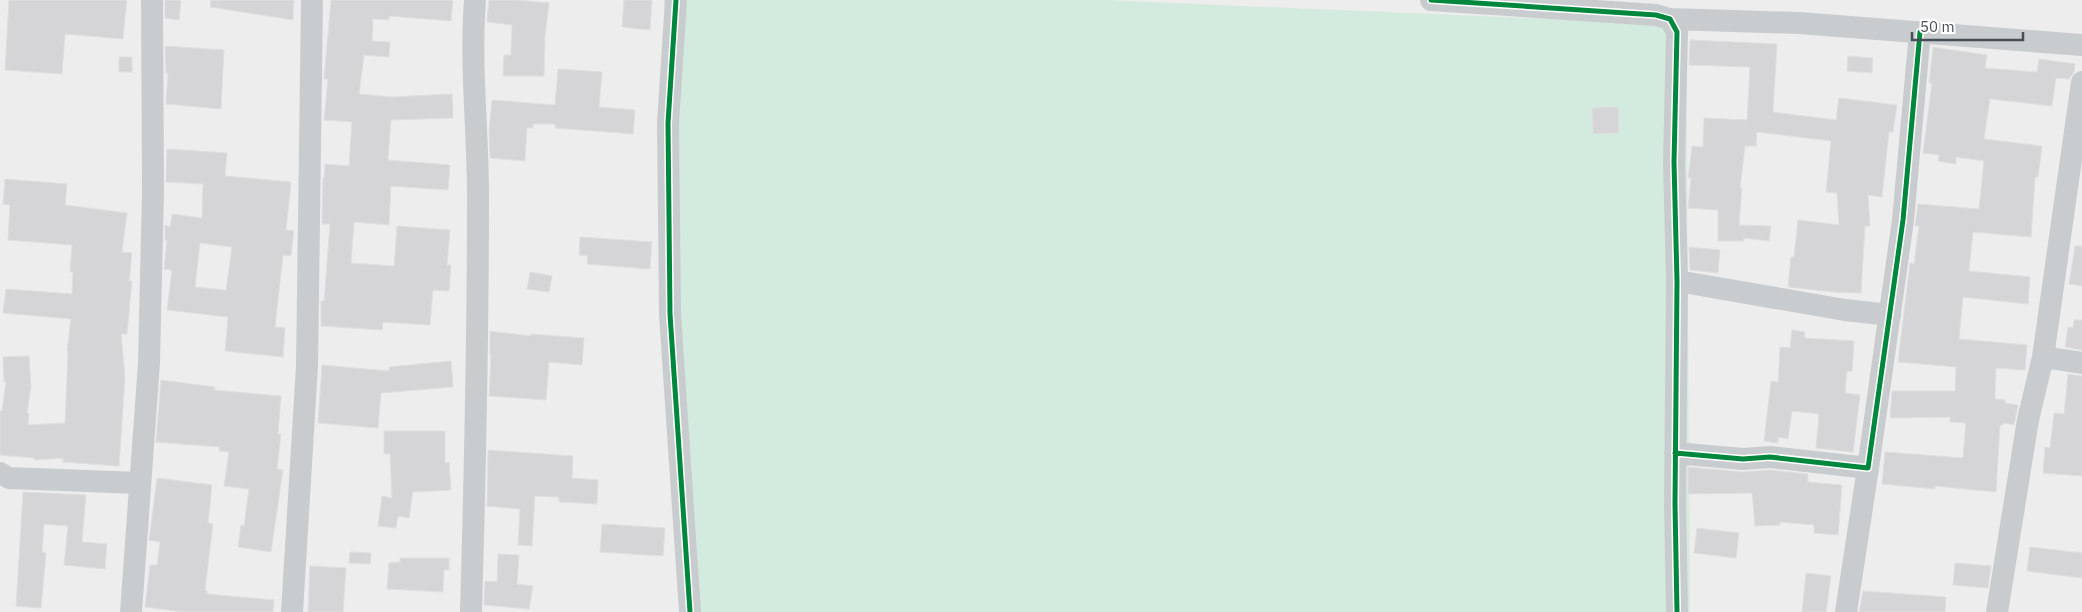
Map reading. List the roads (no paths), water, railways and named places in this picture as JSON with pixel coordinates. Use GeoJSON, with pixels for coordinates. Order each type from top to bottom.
{"type":"FeatureCollection","features":[{"type":"Feature","properties":{"kind":"street"},"geometry":{"type":"LineString","coordinates":[[131,612],[149,363],[153,192],[152,0]]}},
{"type":"Feature","properties":{"kind":"street"},"geometry":{"type":"LineString","coordinates":[[292,612],[307,366],[312,0]]}},
{"type":"Feature","properties":{"kind":"street"},"geometry":{"type":"LineString","coordinates":[[471,612],[476,411],[478,194],[473,31],[476,0]]}},
{"type":"Feature","properties":{"kind":"street"},"geometry":{"type":"LineString","coordinates":[[676,0],[668,123],[670,314],[690,612]]}},
{"type":"Feature","properties":{"kind":"street"},"geometry":{"type":"LineString","coordinates":[[1430,0],[1656,15],[1670,19],[1800,23],[2082,45]]}},
{"type":"Feature","properties":{"kind":"street"},"geometry":{"type":"LineString","coordinates":[[1670,19],[1677,32],[1674,162],[1677,612]]}},
{"type":"Feature","properties":{"kind":"street"},"geometry":{"type":"LineString","coordinates":[[1846,612],[1903,220],[1920,32]]}},
{"type":"Feature","properties":{"kind":"street"},"geometry":{"type":"LineString","coordinates":[[1997,612],[2028,420],[2043,357],[2082,82]]}},
{"type":"Feature","properties":{"kind":"street"},"geometry":{"type":"LineString","coordinates":[[1676,281],[1845,310],[1890,315]]}},
{"type":"Feature","properties":{"kind":"street"},"geometry":{"type":"LineString","coordinates":[[2043,357],[2082,363]]}},
{"type":"Feature","properties":{"kind":"street"},"geometry":{"type":"LineString","coordinates":[[1675,453],[1743,458],[1770,457],[1868,468]]}},
{"type":"Feature","properties":{"kind":"street"},"geometry":{"type":"LineString","coordinates":[[0,473],[9,478],[139,483]]}}]}
